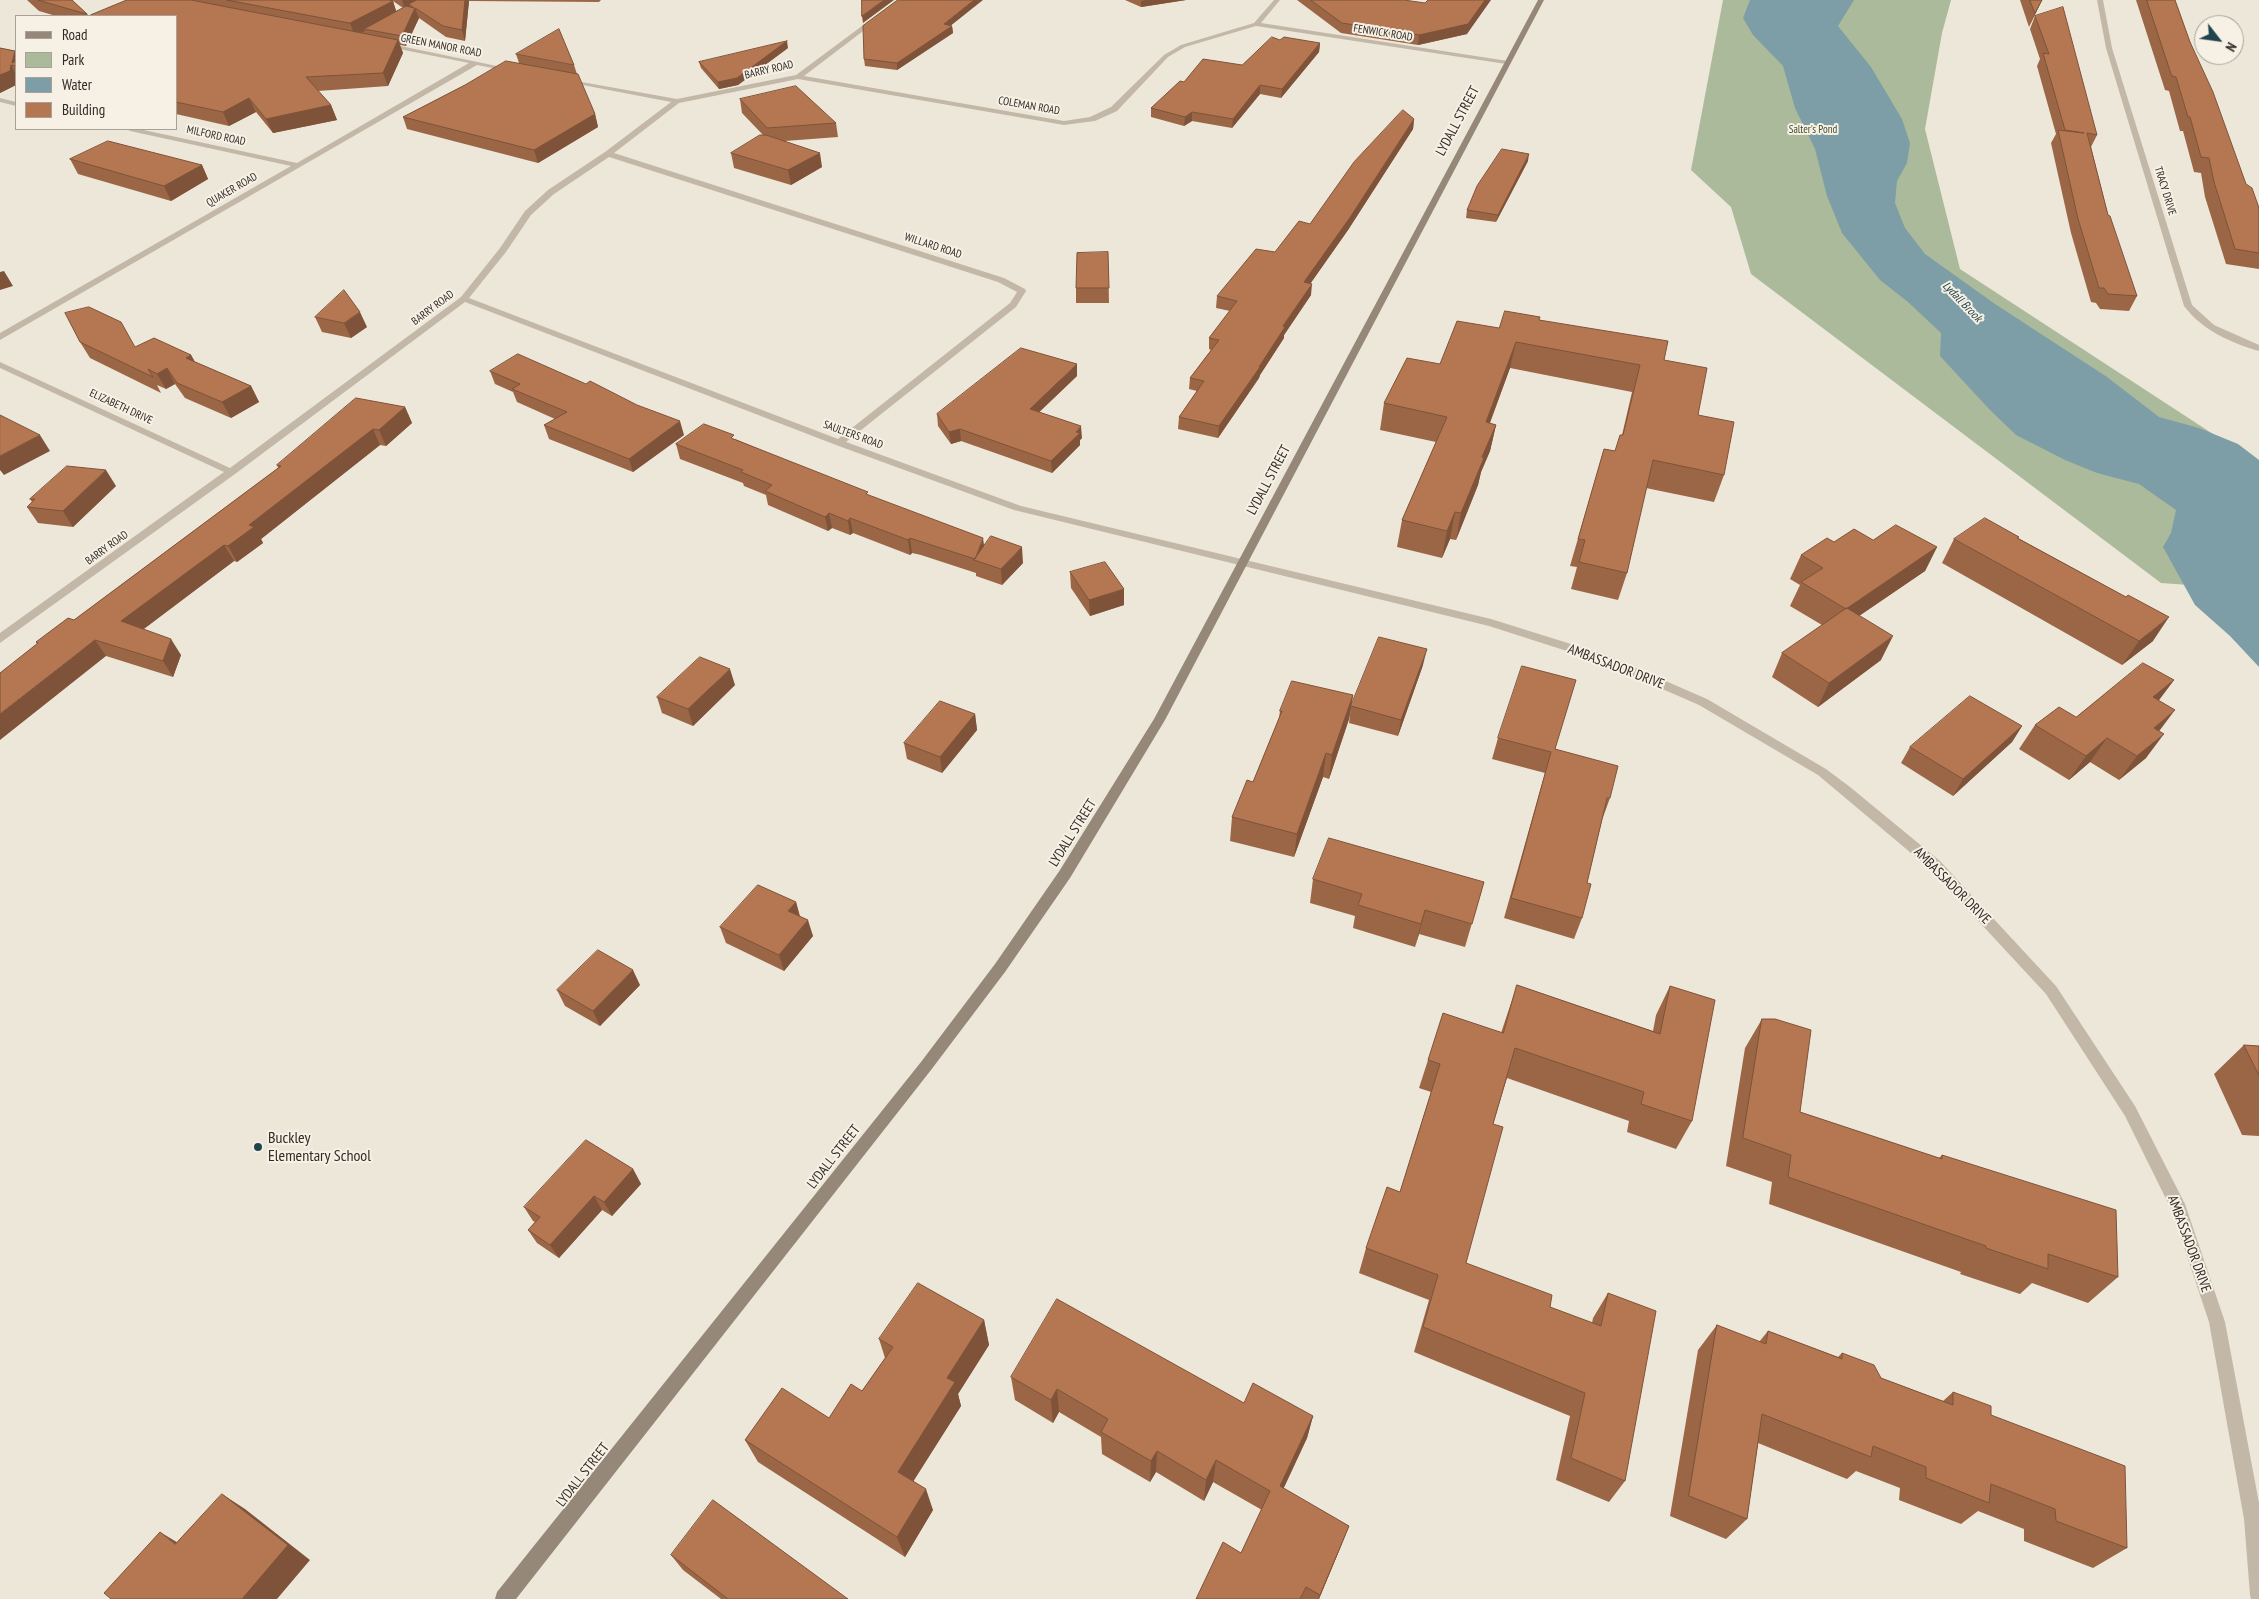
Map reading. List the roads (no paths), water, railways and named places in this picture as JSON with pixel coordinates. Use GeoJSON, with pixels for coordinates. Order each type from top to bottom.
{"type":"FeatureCollection","features":[{"type":"Feature","properties":{"kind":"street","name":"BARRY ROAD"},"geometry":{"type":"LineString","coordinates":[[0,639],[231,472],[464,298],[503,250],[528,214],[552,192],[608,154],[677,101],[798,77],[901,0]]}},
{"type":"Feature","properties":{"kind":"street"},"geometry":{"type":"LineString","coordinates":[[1256,24],[1277,0]]}},
{"type":"Feature","properties":{"kind":"street","name":"LYDALL STREET"},"geometry":{"type":"LineString","coordinates":[[504,1599],[926,1066],[1000,968],[1065,874],[1132,766],[1242,563],[1506,62],[1541,0]]}},
{"type":"Feature","properties":{"kind":"street","name":"TRACY DRIVE"},"geometry":{"type":"LineString","coordinates":[[2100,0],[2109,48],[2188,306],[2199,320],[2222,334],[2259,348]]}},
{"type":"Feature","properties":{"kind":"street","name":"COLEMAN ROAD"},"geometry":{"type":"LineString","coordinates":[[798,77],[1064,123],[1092,119],[1114,109],[1166,56],[1183,46],[1256,24]]}},
{"type":"Feature","properties":{"kind":"street","name":"FENWICK ROAD"},"geometry":{"type":"LineString","coordinates":[[1256,24],[1506,62]]}},
{"type":"Feature","properties":{"kind":"street","name":"GREEN MANOR ROAD"},"geometry":{"type":"LineString","coordinates":[[378,43],[523,72]]}},
{"type":"Feature","properties":{"kind":"street","name":"QUAKER ROAD"},"geometry":{"type":"LineString","coordinates":[[0,337],[475,63]]}},
{"type":"Feature","properties":{"kind":"street"},"geometry":{"type":"LineString","coordinates":[[562,79],[677,101]]}},
{"type":"Feature","properties":{"kind":"street"},"geometry":{"type":"LineString","coordinates":[[0,100],[15,104]]}},
{"type":"Feature","properties":{"kind":"street","name":"MILFORD ROAD"},"geometry":{"type":"LineString","coordinates":[[135,130],[297,165]]}},
{"type":"Feature","properties":{"kind":"street","name":"WILLARD ROAD"},"geometry":{"type":"LineString","coordinates":[[608,154],[1001,280],[1022,291],[1013,305],[839,443]]}},
{"type":"Feature","properties":{"kind":"street","name":"SAULTERS ROAD"},"geometry":{"type":"LineString","coordinates":[[464,298],[839,443],[1018,508],[1242,563]]}},
{"type":"Feature","properties":{"kind":"street","name":"ELIZABETH DRIVE"},"geometry":{"type":"LineString","coordinates":[[0,365],[231,472]]}},
{"type":"Feature","properties":{"kind":"street","name":"AMBASSADOR DRIVE"},"geometry":{"type":"LineString","coordinates":[[1242,563],[1491,623],[1602,658],[1703,702],[1822,772],[1935,865],[2052,990],[2130,1111],[2178,1209],[2217,1322],[2253,1519],[2259,1595]]}},
{"type":"Feature","properties":{"kind":"water","name":"Salter's Pond"},"geometry":{"type":"Polygon","coordinates":[[[1750,0],[1854,0],[1838,26],[1871,67],[1902,119],[1910,143],[1907,163],[1897,181],[1895,203],[1905,228],[1925,254],[1995,304],[2107,377],[2159,417],[2199,428],[2238,444],[2259,460],[2259,667],[2230,636],[2195,605],[2163,547],[2171,533],[2176,510],[2139,484],[2097,473],[2065,460],[2016,435],[1940,356],[1941,333],[1908,302],[1880,280],[1842,233],[1827,196],[1815,149],[1795,108],[1783,66],[1753,35],[1743,18],[1750,0]]]}},
{"type":"Feature","properties":{"kind":"place","name":"Buckley Elementary School"},"geometry":{"type":"Point","coordinates":[258,1147]}},
{"type":"Feature","properties":{"kind":"water label","name":"Lydall Brook"},"geometry":{"type":"Point","coordinates":[1962,302]}}]}
